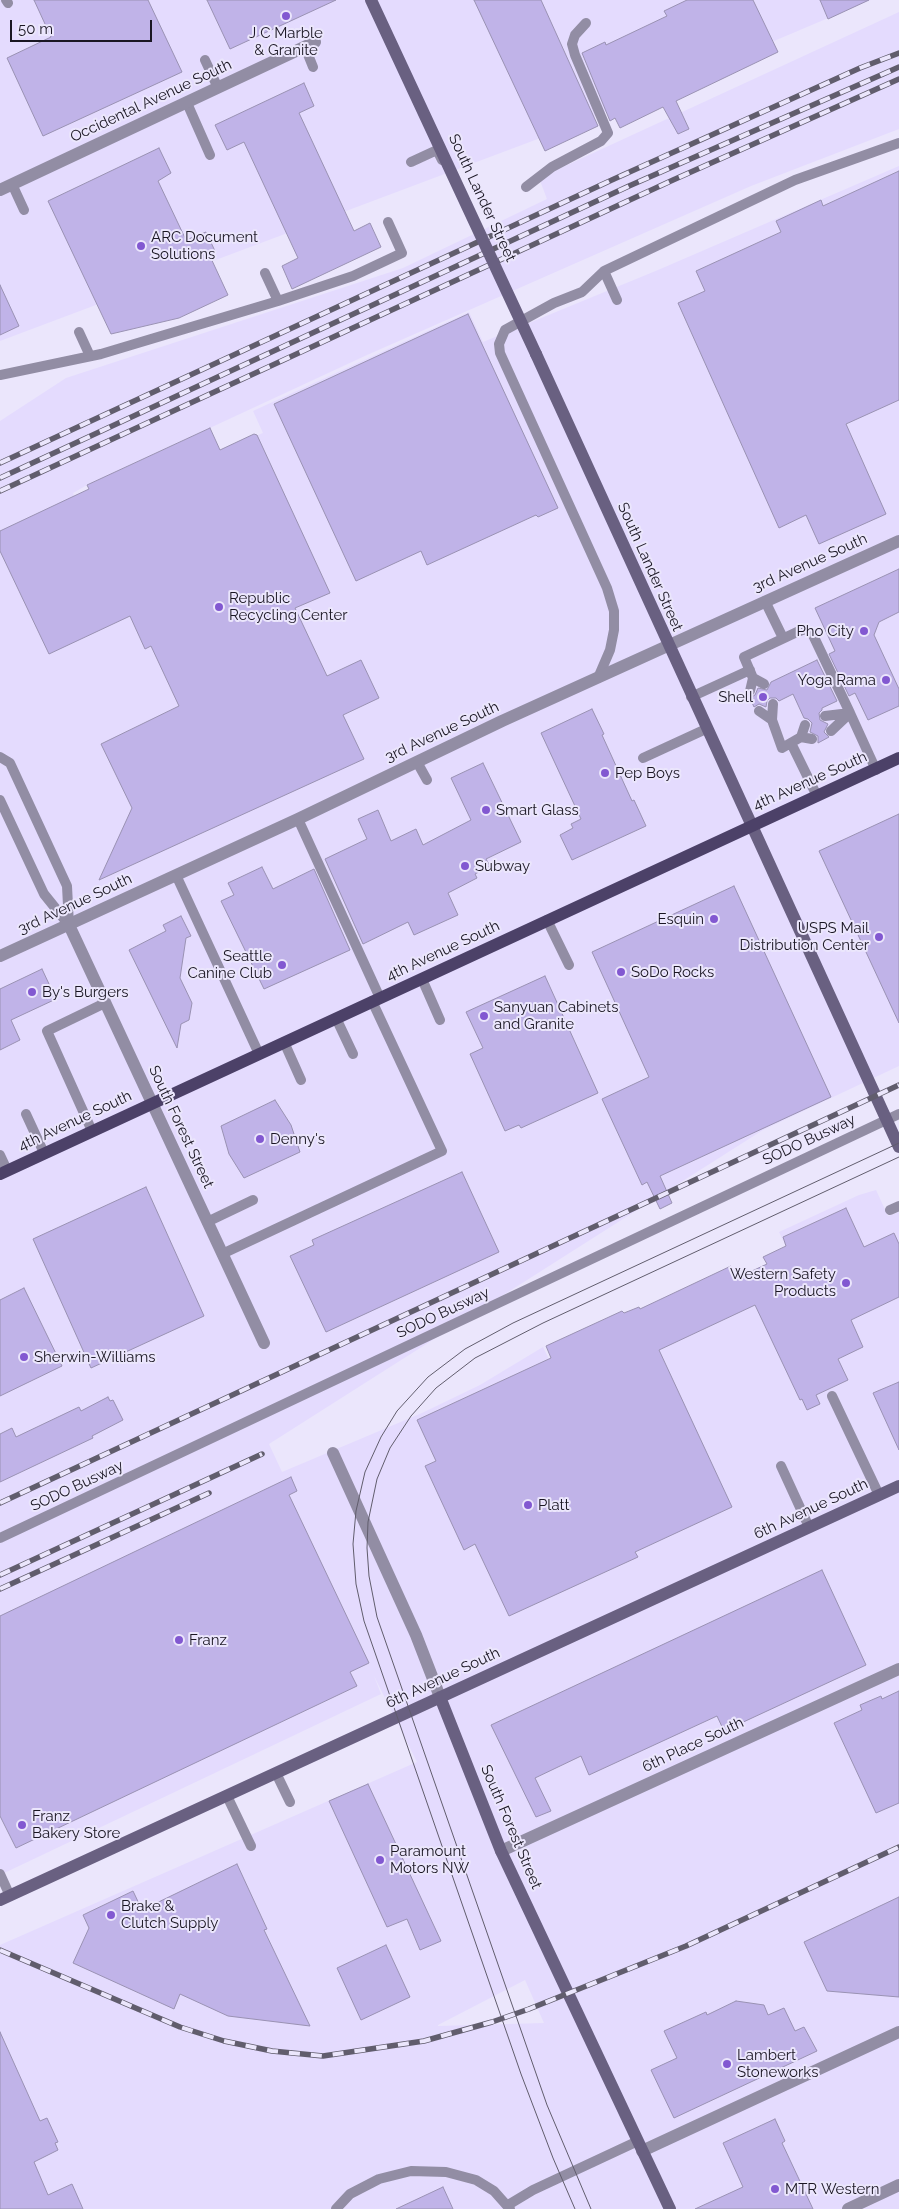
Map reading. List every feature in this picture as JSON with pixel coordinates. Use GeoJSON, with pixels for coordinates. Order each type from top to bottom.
{"type":"FeatureCollection","features":[{"type":"Feature","properties":{"kind":"main road","name":"South Lander Street"},"geometry":{"type":"LineString","coordinates":[[371,0],[511,299],[668,647],[899,1147]]}},
{"type":"Feature","properties":{"kind":"main road","name":"4th Avenue South"},"geometry":{"type":"LineString","coordinates":[[4,1172],[899,758]]}},
{"type":"Feature","properties":{"kind":"main road","name":"6th Avenue South"},"geometry":{"type":"LineString","coordinates":[[5,1898],[899,1486]]}},
{"type":"Feature","properties":{"kind":"main road","name":"South Forest Street"},"geometry":{"type":"LineString","coordinates":[[440,1697],[501,1851],[670,2209]]}},
{"type":"Feature","properties":{"kind":"street","name":"Occidental Avenue South"},"geometry":{"type":"LineString","coordinates":[[0,190],[310,45]]}},
{"type":"Feature","properties":{"kind":"street","name":"3rd Avenue South"},"geometry":{"type":"LineString","coordinates":[[0,956],[598,678],[899,541]]}},
{"type":"Feature","properties":{"kind":"street","name":"South Forest Street"},"geometry":{"type":"LineString","coordinates":[[69,925],[264,1343]]}},
{"type":"Feature","properties":{"kind":"street","name":"South Forest Street"},"geometry":{"type":"LineString","coordinates":[[333,1453],[416,1636],[440,1697]]}},
{"type":"Feature","properties":{"kind":"street","name":"6th Place South"},"geometry":{"type":"LineString","coordinates":[[501,1851],[899,1669]]}},
{"type":"Feature","properties":{"kind":"street"},"geometry":{"type":"LineString","coordinates":[[640,2146],[899,2032]]}},
{"type":"Feature","properties":{"kind":"street"},"geometry":{"type":"LineString","coordinates":[[848,2209],[899,2185]]}},
{"type":"Feature","properties":{"kind":"lane"},"geometry":{"type":"LineString","coordinates":[[526,187],[552,168],[601,141],[608,133],[572,44],[575,35],[586,23]]}},
{"type":"Feature","properties":{"kind":"lane"},"geometry":{"type":"LineString","coordinates":[[310,45],[314,67]]}},
{"type":"Feature","properties":{"kind":"lane"},"geometry":{"type":"LineString","coordinates":[[205,60],[218,88]]}},
{"type":"Feature","properties":{"kind":"lane"},"geometry":{"type":"LineString","coordinates":[[186,102],[210,155]]}},
{"type":"Feature","properties":{"kind":"lane"},"geometry":{"type":"LineString","coordinates":[[423,119],[464,208]]}},
{"type":"Feature","properties":{"kind":"lane"},"geometry":{"type":"LineString","coordinates":[[598,678],[610,650],[614,630],[614,611],[607,588],[500,353],[499,344],[505,330],[554,303],[582,292],[604,271],[794,180],[899,143]]}},
{"type":"Feature","properties":{"kind":"lane"},"geometry":{"type":"LineString","coordinates":[[411,162],[437,150]]}},
{"type":"Feature","properties":{"kind":"lane"},"geometry":{"type":"LineString","coordinates":[[12,184],[24,210]]}},
{"type":"Feature","properties":{"kind":"lane"},"geometry":{"type":"LineString","coordinates":[[0,375],[90,356],[352,276],[402,253],[388,222]]}},
{"type":"Feature","properties":{"kind":"lane"},"geometry":{"type":"LineString","coordinates":[[604,271],[617,300]]}},
{"type":"Feature","properties":{"kind":"lane"},"geometry":{"type":"LineString","coordinates":[[265,273],[278,300]]}},
{"type":"Feature","properties":{"kind":"lane"},"geometry":{"type":"LineString","coordinates":[[79,332],[90,356]]}},
{"type":"Feature","properties":{"kind":"lane"},"geometry":{"type":"LineString","coordinates":[[765,601],[782,638]]}},
{"type":"Feature","properties":{"kind":"lane"},"geometry":{"type":"LineString","coordinates":[[764,684],[752,674],[744,656],[805,629],[812,633],[822,648],[876,770]]}},
{"type":"Feature","properties":{"kind":"lane"},"geometry":{"type":"LineString","coordinates":[[750,691],[752,674]]}},
{"type":"Feature","properties":{"kind":"lane"},"geometry":{"type":"LineString","coordinates":[[691,697],[752,674]]}},
{"type":"Feature","properties":{"kind":"lane"},"geometry":{"type":"LineString","coordinates":[[773,704],[772,720],[782,748],[801,737],[805,725]]}},
{"type":"Feature","properties":{"kind":"lane"},"geometry":{"type":"LineString","coordinates":[[759,711],[772,720]]}},
{"type":"Feature","properties":{"kind":"lane"},"geometry":{"type":"LineString","coordinates":[[825,716],[850,713]]}},
{"type":"Feature","properties":{"kind":"lane"},"geometry":{"type":"LineString","coordinates":[[831,731],[850,713]]}},
{"type":"Feature","properties":{"kind":"lane"},"geometry":{"type":"LineString","coordinates":[[643,758],[706,729]]}},
{"type":"Feature","properties":{"kind":"lane"},"geometry":{"type":"LineString","coordinates":[[801,737],[812,740]]}},
{"type":"Feature","properties":{"kind":"lane"},"geometry":{"type":"LineString","coordinates":[[791,743],[817,796]]}},
{"type":"Feature","properties":{"kind":"lane"},"geometry":{"type":"LineString","coordinates":[[0,757],[10,763],[67,886],[69,925]]}},
{"type":"Feature","properties":{"kind":"lane"},"geometry":{"type":"LineString","coordinates":[[417,762],[427,780]]}},
{"type":"Feature","properties":{"kind":"lane"},"geometry":{"type":"LineString","coordinates":[[0,800],[44,894],[69,925]]}},
{"type":"Feature","properties":{"kind":"lane"},"geometry":{"type":"LineString","coordinates":[[222,1254],[442,1151],[298,819]]}},
{"type":"Feature","properties":{"kind":"lane"},"geometry":{"type":"LineString","coordinates":[[176,875],[259,1054]]}},
{"type":"Feature","properties":{"kind":"lane"},"geometry":{"type":"LineString","coordinates":[[547,920],[569,964]]}},
{"type":"Feature","properties":{"kind":"lane"},"geometry":{"type":"LineString","coordinates":[[422,978],[440,1020]]}},
{"type":"Feature","properties":{"kind":"lane"},"geometry":{"type":"LineString","coordinates":[[92,1131],[47,1031],[105,1003]]}},
{"type":"Feature","properties":{"kind":"lane"},"geometry":{"type":"LineString","coordinates":[[336,1018],[352,1054]]}},
{"type":"Feature","properties":{"kind":"lane"},"geometry":{"type":"LineString","coordinates":[[284,1042],[302,1080]]}},
{"type":"Feature","properties":{"kind":"lane"},"geometry":{"type":"LineString","coordinates":[[26,1114],[44,1153]]}},
{"type":"Feature","properties":{"kind":"lane","name":"SODO Busway"},"geometry":{"type":"LineString","coordinates":[[0,1538],[899,1114]]}},
{"type":"Feature","properties":{"kind":"lane"},"geometry":{"type":"LineString","coordinates":[[0,1155],[4,1172]]}},
{"type":"Feature","properties":{"kind":"lane"},"geometry":{"type":"LineString","coordinates":[[208,1222],[252,1200]]}},
{"type":"Feature","properties":{"kind":"lane"},"geometry":{"type":"LineString","coordinates":[[832,1396],[879,1495]]}},
{"type":"Feature","properties":{"kind":"lane"},"geometry":{"type":"LineString","coordinates":[[781,1466],[810,1527]]}},
{"type":"Feature","properties":{"kind":"lane"},"geometry":{"type":"LineString","coordinates":[[276,1773],[290,1802]]}},
{"type":"Feature","properties":{"kind":"lane"},"geometry":{"type":"LineString","coordinates":[[227,1796],[251,1846]]}},
{"type":"Feature","properties":{"kind":"lane"},"geometry":{"type":"LineString","coordinates":[[0,1874],[5,1898]]}},
{"type":"Feature","properties":{"kind":"lane"},"geometry":{"type":"LineString","coordinates":[[336,2209],[350,2194],[379,2179],[411,2171],[446,2172],[476,2180],[494,2191],[509,2207],[533,2190],[640,2146]]}},
{"type":"Feature","properties":{"kind":"shaded area"},"geometry":{"type":"Polygon","coordinates":[[[0,0],[871,0],[575,125],[0,341],[0,0]]]}},
{"type":"Feature","properties":{"kind":"shaded area"},"geometry":{"type":"Polygon","coordinates":[[[899,12],[899,129],[751,186],[367,355],[87,485],[73,493],[78,505],[22,533],[263,433],[253,411],[469,312],[483,342],[658,270],[899,166],[899,1066],[763,1130],[269,1444],[282,1472],[422,1413],[480,1385],[543,1347],[549,1359],[791,1257],[779,1232],[859,1195],[876,1190],[888,1216],[899,1212],[899,2209],[0,2209],[0,1945],[417,1762],[374,1676],[381,1694],[0,1875],[0,421],[66,378],[403,268],[547,199],[539,178],[899,12]],[[525,1980],[438,2026],[544,2023],[525,1980]]]}},
{"type":"Feature","properties":{"kind":"building"},"geometry":{"type":"Polygon","coordinates":[[[34,0],[148,0],[182,72],[43,136],[7,58],[51,37],[34,0]]]}},
{"type":"Feature","properties":{"kind":"building"},"geometry":{"type":"Polygon","coordinates":[[[207,0],[336,0],[230,49],[207,0]]]}},
{"type":"Feature","properties":{"kind":"building"},"geometry":{"type":"Polygon","coordinates":[[[474,0],[541,0],[598,126],[545,151],[474,0]]]}},
{"type":"Feature","properties":{"kind":"building"},"geometry":{"type":"Polygon","coordinates":[[[687,0],[753,0],[778,52],[676,101],[689,129],[678,134],[663,107],[620,128],[615,118],[610,121],[582,53],[605,42],[606,45],[667,16],[664,11],[687,0]]]}},
{"type":"Feature","properties":{"kind":"building"},"geometry":{"type":"Polygon","coordinates":[[[820,0],[869,0],[828,19],[820,0]]]}},
{"type":"Feature","properties":{"kind":"building"},"geometry":{"type":"Polygon","coordinates":[[[304,83],[314,106],[299,113],[354,231],[370,223],[381,247],[292,289],[282,266],[298,258],[244,142],[227,150],[215,125],[304,83]]]}},
{"type":"Feature","properties":{"kind":"building","name":"ARC Document Solutions"},"geometry":{"type":"Polygon","coordinates":[[[159,148],[171,173],[158,181],[186,240],[206,232],[215,251],[209,254],[228,295],[179,318],[111,334],[48,201],[159,148]]]}},
{"type":"Feature","properties":{"kind":"building"},"geometry":{"type":"Polygon","coordinates":[[[899,171],[899,400],[846,424],[886,514],[819,544],[806,515],[779,528],[678,303],[705,291],[696,271],[781,232],[776,221],[821,200],[823,206],[899,171]]]}},
{"type":"Feature","properties":{"kind":"building"},"geometry":{"type":"Polygon","coordinates":[[[0,285],[19,326],[0,335],[0,285]]]}},
{"type":"Feature","properties":{"kind":"building"},"geometry":{"type":"Polygon","coordinates":[[[468,314],[558,508],[538,517],[536,515],[427,565],[421,551],[356,581],[274,404],[468,314]]]}},
{"type":"Feature","properties":{"kind":"building"},"geometry":{"type":"Polygon","coordinates":[[[210,428],[220,450],[254,434],[257,435],[330,593],[295,608],[327,676],[361,660],[379,698],[343,715],[364,759],[99,880],[132,808],[101,744],[179,706],[151,646],[145,649],[130,616],[49,654],[0,551],[0,531],[89,489],[87,485],[210,428]]]}},
{"type":"Feature","properties":{"kind":"building"},"geometry":{"type":"Polygon","coordinates":[[[899,569],[899,612],[879,622],[874,635],[899,689],[899,706],[868,720],[855,693],[849,696],[829,654],[835,651],[815,608],[899,569]]]}},
{"type":"Feature","properties":{"kind":"building"},"geometry":{"type":"Polygon","coordinates":[[[817,660],[837,701],[822,708],[819,713],[820,720],[828,724],[824,732],[829,737],[818,743],[818,736],[810,732],[812,723],[804,718],[793,694],[779,701],[776,698],[770,698],[767,701],[766,707],[759,704],[754,707],[750,698],[755,695],[758,688],[767,690],[771,682],[817,660]]]}},
{"type":"Feature","properties":{"kind":"building"},"geometry":{"type":"Polygon","coordinates":[[[592,709],[632,801],[634,800],[646,826],[572,860],[560,835],[573,828],[571,824],[581,819],[541,733],[592,709]]]}},
{"type":"Feature","properties":{"kind":"building"},"geometry":{"type":"Polygon","coordinates":[[[483,763],[521,842],[486,859],[490,866],[475,874],[477,878],[448,893],[458,915],[414,935],[408,922],[363,944],[325,859],[367,839],[358,819],[378,810],[391,841],[416,829],[423,845],[471,820],[451,778],[483,763]]]}},
{"type":"Feature","properties":{"kind":"building","name":"USPS Mail Distribution Center"},"geometry":{"type":"Polygon","coordinates":[[[899,814],[899,1023],[819,851],[899,814]]]}},
{"type":"Feature","properties":{"kind":"building"},"geometry":{"type":"Polygon","coordinates":[[[262,867],[273,889],[314,869],[350,950],[264,989],[221,901],[234,895],[228,883],[262,867]]]}},
{"type":"Feature","properties":{"kind":"building"},"geometry":{"type":"Polygon","coordinates":[[[734,886],[831,1097],[660,1176],[672,1203],[660,1209],[647,1182],[642,1185],[602,1099],[649,1077],[592,952],[734,886]]]}},
{"type":"Feature","properties":{"kind":"building"},"geometry":{"type":"Polygon","coordinates":[[[181,916],[191,936],[186,938],[180,978],[192,1003],[189,1020],[181,1024],[177,1048],[129,950],[166,931],[163,925],[181,916]]]}},
{"type":"Feature","properties":{"kind":"building"},"geometry":{"type":"Polygon","coordinates":[[[42,969],[56,999],[11,1020],[20,1040],[0,1050],[0,989],[42,969]]]}},
{"type":"Feature","properties":{"kind":"building"},"geometry":{"type":"Polygon","coordinates":[[[545,976],[598,1093],[521,1128],[519,1125],[505,1131],[470,1054],[483,1048],[466,1012],[545,976]]]}},
{"type":"Feature","properties":{"kind":"building","name":"Denny's"},"geometry":{"type":"Polygon","coordinates":[[[275,1100],[291,1125],[300,1152],[244,1178],[229,1154],[221,1126],[275,1100]]]}},
{"type":"Feature","properties":{"kind":"building"},"geometry":{"type":"Polygon","coordinates":[[[462,1172],[499,1252],[326,1332],[290,1256],[314,1245],[312,1240],[462,1172]]]}},
{"type":"Feature","properties":{"kind":"building"},"geometry":{"type":"Polygon","coordinates":[[[146,1187],[204,1316],[91,1368],[33,1239],[146,1187]]]}},
{"type":"Feature","properties":{"kind":"building"},"geometry":{"type":"Polygon","coordinates":[[[846,1208],[864,1247],[894,1233],[899,1244],[899,1297],[851,1320],[863,1347],[838,1359],[848,1380],[816,1395],[820,1404],[807,1410],[802,1399],[800,1400],[755,1305],[659,1350],[732,1507],[635,1552],[638,1557],[509,1616],[475,1544],[464,1550],[425,1466],[436,1461],[417,1420],[551,1358],[546,1346],[622,1311],[624,1313],[639,1307],[640,1309],[731,1266],[737,1278],[767,1264],[763,1257],[786,1246],[783,1237],[846,1208]]]}},
{"type":"Feature","properties":{"kind":"building"},"geometry":{"type":"Polygon","coordinates":[[[24,1288],[62,1366],[0,1396],[0,1300],[24,1288]]]}},
{"type":"Feature","properties":{"kind":"building"},"geometry":{"type":"Polygon","coordinates":[[[899,1382],[899,1450],[873,1393],[899,1382]]]}},
{"type":"Feature","properties":{"kind":"building"},"geometry":{"type":"Polygon","coordinates":[[[108,1397],[110,1401],[113,1400],[123,1420],[92,1436],[93,1438],[0,1482],[0,1434],[12,1428],[16,1437],[79,1407],[81,1411],[108,1397]]]}},
{"type":"Feature","properties":{"kind":"building","name":"Franz"},"geometry":{"type":"Polygon","coordinates":[[[291,1477],[297,1491],[289,1495],[369,1663],[350,1672],[357,1686],[16,1848],[0,1816],[0,1616],[291,1477]]]}},
{"type":"Feature","properties":{"kind":"building"},"geometry":{"type":"Polygon","coordinates":[[[822,1570],[866,1665],[724,1731],[717,1716],[589,1775],[581,1756],[535,1778],[551,1811],[536,1817],[491,1725],[822,1570]]]}},
{"type":"Feature","properties":{"kind":"building"},"geometry":{"type":"Polygon","coordinates":[[[899,1691],[899,1803],[876,1813],[834,1723],[862,1710],[860,1705],[881,1696],[882,1699],[899,1691]]]}},
{"type":"Feature","properties":{"kind":"building","name":"Paramount Motors NW"},"geometry":{"type":"Polygon","coordinates":[[[368,1784],[441,1941],[420,1950],[407,1919],[387,1927],[329,1801],[368,1784]]]}},
{"type":"Feature","properties":{"kind":"building"},"geometry":{"type":"Polygon","coordinates":[[[237,1864],[267,1929],[264,1930],[310,2026],[228,2016],[180,1994],[174,2009],[73,1963],[89,1928],[83,1915],[133,1891],[142,1910],[237,1864]]]}},
{"type":"Feature","properties":{"kind":"building"},"geometry":{"type":"Polygon","coordinates":[[[899,1897],[899,1997],[827,1991],[804,1942],[899,1897]]]}},
{"type":"Feature","properties":{"kind":"building"},"geometry":{"type":"Polygon","coordinates":[[[386,1945],[410,1997],[361,2020],[337,1968],[386,1945]]]}},
{"type":"Feature","properties":{"kind":"building","name":"Lambert Stoneworks"},"geometry":{"type":"Polygon","coordinates":[[[736,2001],[764,2005],[768,2015],[784,2008],[795,2031],[804,2027],[817,2051],[674,2118],[651,2070],[677,2058],[664,2031],[706,2012],[707,2015],[736,2001]]]}},
{"type":"Feature","properties":{"kind":"building"},"geometry":{"type":"Polygon","coordinates":[[[0,2032],[40,2121],[47,2118],[58,2142],[55,2143],[58,2150],[34,2162],[48,2195],[72,2184],[83,2209],[0,2209],[0,2032]]]}},
{"type":"Feature","properties":{"kind":"building"},"geometry":{"type":"Polygon","coordinates":[[[775,2119],[785,2141],[782,2143],[813,2209],[695,2209],[743,2187],[723,2143],[775,2119]]]}},
{"type":"Feature","properties":{"kind":"building"},"geometry":{"type":"Polygon","coordinates":[[[443,2187],[453,2209],[396,2209],[443,2187]]]}},
{"type":"Feature","properties":{"kind":"tram line"},"geometry":{"type":"LineString","coordinates":[[575,2209],[521,2074],[364,1621],[356,1584],[353,1544],[356,1511],[365,1472],[381,1437],[397,1411],[428,1377],[465,1349],[513,1323],[899,1143]]}},
{"type":"Feature","properties":{"kind":"tram line"},"geometry":{"type":"LineString","coordinates":[[591,2209],[547,2105],[377,1617],[369,1576],[367,1548],[368,1522],[377,1479],[390,1448],[411,1416],[436,1388],[475,1358],[543,1323],[899,1157]]}},
{"type":"Feature","properties":{"kind":"railway"},"geometry":{"type":"LineString","coordinates":[[0,463],[614,179],[860,68],[899,53]]}},
{"type":"Feature","properties":{"kind":"railway"},"geometry":{"type":"LineString","coordinates":[[0,478],[629,186],[899,67]]}},
{"type":"Feature","properties":{"kind":"railway"},"geometry":{"type":"LineString","coordinates":[[0,491],[673,180],[899,79]]}},
{"type":"Feature","properties":{"kind":"railway"},"geometry":{"type":"LineString","coordinates":[[0,1503],[899,1085]]}},
{"type":"Feature","properties":{"kind":"railway"},"geometry":{"type":"LineString","coordinates":[[0,1575],[262,1454]]}},
{"type":"Feature","properties":{"kind":"railway"},"geometry":{"type":"LineString","coordinates":[[0,1589],[209,1493]]}},
{"type":"Feature","properties":{"kind":"railway"},"geometry":{"type":"LineString","coordinates":[[0,1950],[180,2027],[224,2041],[272,2051],[323,2056],[424,2041],[492,2022],[529,2009],[686,1946],[899,1847]]}},
{"type":"Feature","properties":{"kind":"place","name":"J C Marble & Granite"},"geometry":{"type":"Point","coordinates":[286,16]}},
{"type":"Feature","properties":{"kind":"place","name":"ARC Document Solutions"},"geometry":{"type":"Point","coordinates":[141,246]}},
{"type":"Feature","properties":{"kind":"place","name":"Republic Recycling Center"},"geometry":{"type":"Point","coordinates":[219,607]}},
{"type":"Feature","properties":{"kind":"place","name":"Pho City"},"geometry":{"type":"Point","coordinates":[864,631]}},
{"type":"Feature","properties":{"kind":"place","name":"Yoga Rama"},"geometry":{"type":"Point","coordinates":[886,680]}},
{"type":"Feature","properties":{"kind":"place","name":"Shell"},"geometry":{"type":"Point","coordinates":[763,697]}},
{"type":"Feature","properties":{"kind":"place","name":"Pep Boys"},"geometry":{"type":"Point","coordinates":[605,773]}},
{"type":"Feature","properties":{"kind":"place","name":"Smart Glass"},"geometry":{"type":"Point","coordinates":[486,810]}},
{"type":"Feature","properties":{"kind":"place","name":"Subway"},"geometry":{"type":"Point","coordinates":[465,866]}},
{"type":"Feature","properties":{"kind":"place","name":"Esquin"},"geometry":{"type":"Point","coordinates":[714,919]}},
{"type":"Feature","properties":{"kind":"place","name":"USPS Mail Distribution Center"},"geometry":{"type":"Point","coordinates":[879,937]}},
{"type":"Feature","properties":{"kind":"place","name":"Seattle Canine Club"},"geometry":{"type":"Point","coordinates":[282,965]}},
{"type":"Feature","properties":{"kind":"place","name":"SoDo Rocks"},"geometry":{"type":"Point","coordinates":[621,972]}},
{"type":"Feature","properties":{"kind":"place","name":"By's Burgers"},"geometry":{"type":"Point","coordinates":[32,992]}},
{"type":"Feature","properties":{"kind":"place","name":"Sanyuan Cabinets and Granite"},"geometry":{"type":"Point","coordinates":[484,1016]}},
{"type":"Feature","properties":{"kind":"place","name":"Denny's"},"geometry":{"type":"Point","coordinates":[260,1139]}},
{"type":"Feature","properties":{"kind":"place","name":"Western Safety Products"},"geometry":{"type":"Point","coordinates":[846,1283]}},
{"type":"Feature","properties":{"kind":"place","name":"Sherwin-Williams"},"geometry":{"type":"Point","coordinates":[24,1357]}},
{"type":"Feature","properties":{"kind":"place","name":"Platt"},"geometry":{"type":"Point","coordinates":[528,1505]}},
{"type":"Feature","properties":{"kind":"place","name":"Franz"},"geometry":{"type":"Point","coordinates":[179,1640]}},
{"type":"Feature","properties":{"kind":"place","name":"Franz Bakery Store"},"geometry":{"type":"Point","coordinates":[22,1825]}},
{"type":"Feature","properties":{"kind":"place","name":"Paramount Motors NW"},"geometry":{"type":"Point","coordinates":[380,1860]}},
{"type":"Feature","properties":{"kind":"place","name":"Brake & Clutch Supply"},"geometry":{"type":"Point","coordinates":[111,1915]}},
{"type":"Feature","properties":{"kind":"place","name":"Lambert Stoneworks"},"geometry":{"type":"Point","coordinates":[727,2064]}},
{"type":"Feature","properties":{"kind":"place","name":"MTR Western"},"geometry":{"type":"Point","coordinates":[775,2189]}}]}
